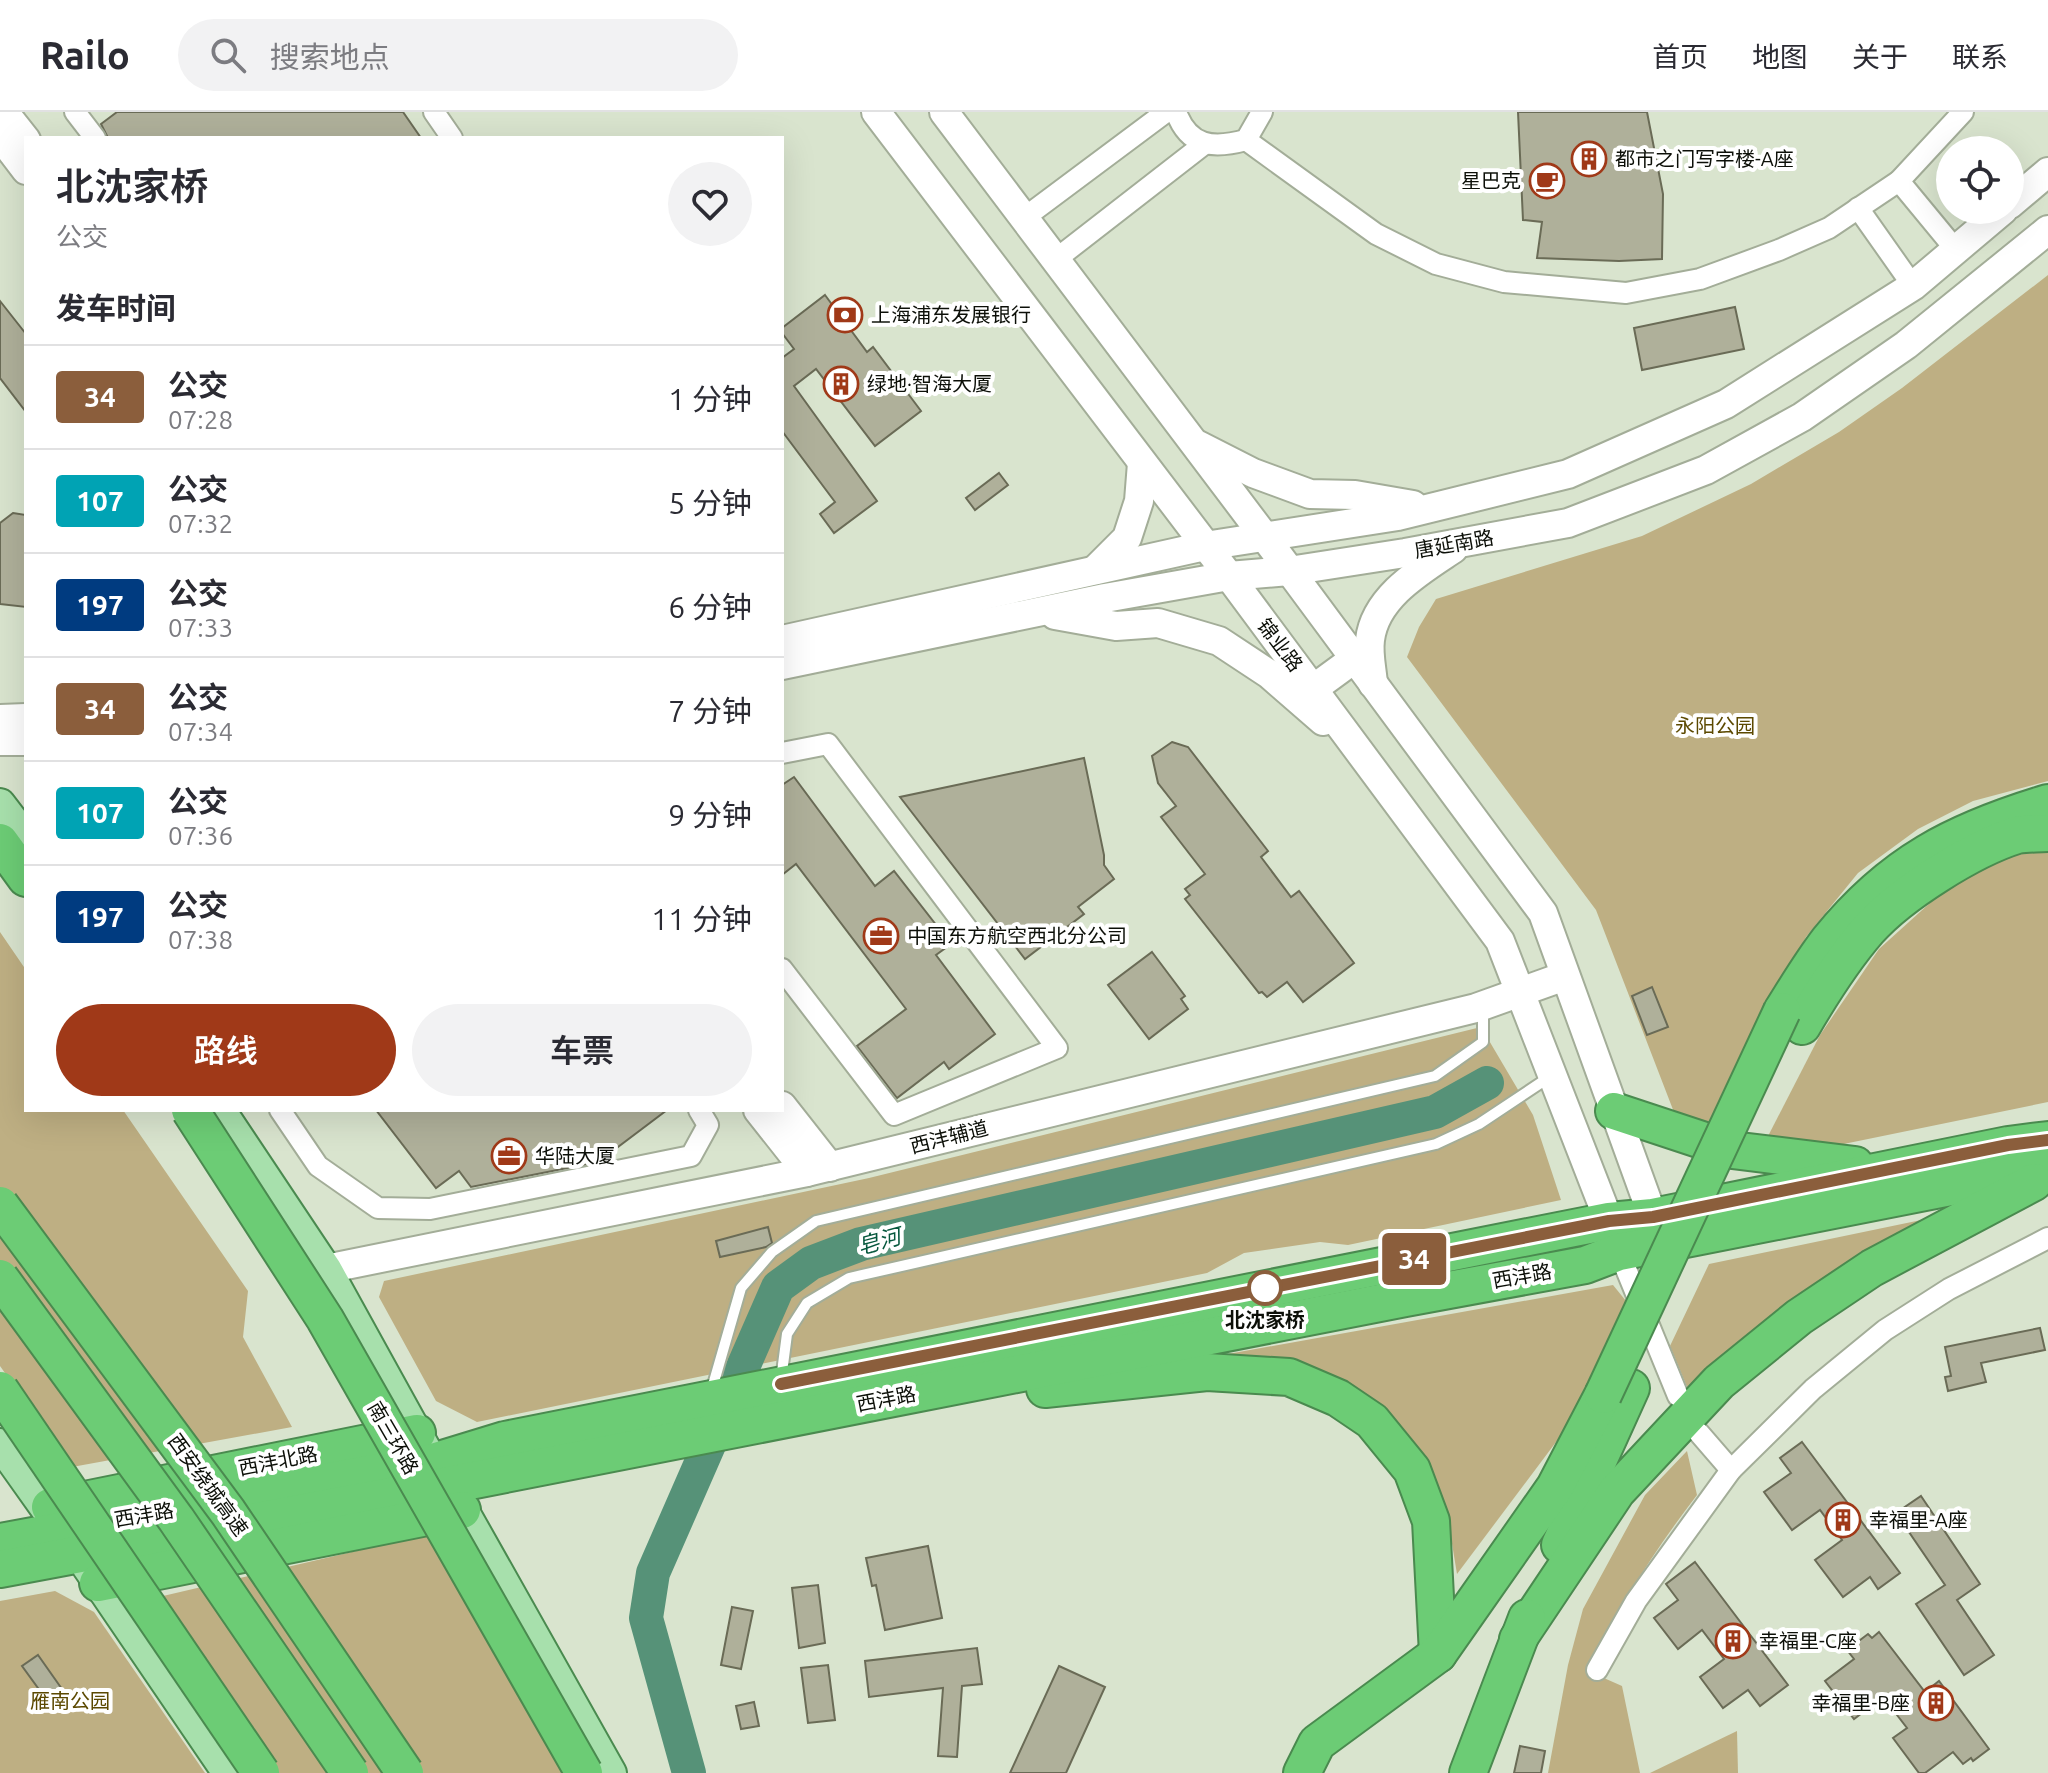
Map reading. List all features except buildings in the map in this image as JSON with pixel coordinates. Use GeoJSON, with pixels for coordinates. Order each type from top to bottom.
{"type":"FeatureCollection","features":[{"type":"Feature","properties":{"kind":"highway"},"geometry":{"type":"LineString","coordinates":[[1468,1773],[1617,1392],[1828,941],[1877,887],[1919,857],[1959,834],[2048,803]]}},
{"type":"Feature","properties":{"kind":"highway"},"geometry":{"type":"LineString","coordinates":[[1792,1018],[1871,927],[1922,884],[1969,855],[2020,834],[2048,833]]}},
{"type":"Feature","properties":{"kind":"highway"},"geometry":{"type":"LineString","coordinates":[[0,842],[24,875]]}},
{"type":"Feature","properties":{"kind":"highway"},"geometry":{"type":"LineString","coordinates":[[1614,1111],[1732,1150],[1889,1169]]}},
{"type":"Feature","properties":{"kind":"highway","name":"南三环路"},"geometry":{"type":"LineString","coordinates":[[191,1112],[325,1319],[584,1773]]}},
{"type":"Feature","properties":{"kind":"highway","name":"西沣路"},"geometry":{"type":"LineString","coordinates":[[0,1542],[440,1473],[664,1443],[1585,1265],[1614,1236],[1653,1217],[2008,1145],[2048,1140]]}},
{"type":"Feature","properties":{"kind":"highway"},"geometry":{"type":"LineString","coordinates":[[1518,1639],[1617,1491],[1719,1382],[1799,1317],[1872,1268],[2048,1171]]}},
{"type":"Feature","properties":{"kind":"highway","name":"西沣路"},"geometry":{"type":"LineString","coordinates":[[781,1384],[1614,1236],[2048,1171]]}},
{"type":"Feature","properties":{"kind":"highway","name":"西安绕城高速"},"geometry":{"type":"LineString","coordinates":[[0,1205],[228,1512],[405,1773]]}},
{"type":"Feature","properties":{"kind":"highway"},"geometry":{"type":"LineString","coordinates":[[0,1278],[176,1519],[350,1773]]}},
{"type":"Feature","properties":{"kind":"highway"},"geometry":{"type":"LineString","coordinates":[[805,1415],[1207,1372],[1289,1377],[1338,1398],[1372,1421],[1412,1470],[1431,1521],[1438,1654]]}},
{"type":"Feature","properties":{"kind":"highway"},"geometry":{"type":"LineString","coordinates":[[710,1398],[781,1384]]}},
{"type":"Feature","properties":{"kind":"highway"},"geometry":{"type":"LineString","coordinates":[[0,1390],[261,1773]]}},
{"type":"Feature","properties":{"kind":"highway"},"geometry":{"type":"LineString","coordinates":[[1302,1773],[1317,1743],[1438,1654],[1617,1392]]}},
{"type":"Feature","properties":{"kind":"highway","name":"西沣路"},"geometry":{"type":"LineString","coordinates":[[440,1473],[505,1440],[710,1398]]}},
{"type":"Feature","properties":{"kind":"highway"},"geometry":{"type":"LineString","coordinates":[[98,1583],[440,1473]]}},
{"type":"Feature","properties":{"kind":"highway","name":"西沣北路"},"geometry":{"type":"LineString","coordinates":[[62,1531],[440,1473]]}},
{"type":"Feature","properties":{"kind":"highway","name":"西沣路"},"geometry":{"type":"LineString","coordinates":[[0,1569],[62,1531]]}},
{"type":"Feature","properties":{"kind":"main road"},"geometry":{"type":"LineString","coordinates":[[4,112],[24,137]]}},
{"type":"Feature","properties":{"kind":"main road","name":"锦业路"},"geometry":{"type":"LineString","coordinates":[[876,112],[1229,576],[1500,941],[1614,1236]]}},
{"type":"Feature","properties":{"kind":"main road"},"geometry":{"type":"LineString","coordinates":[[944,112],[1543,913],[1653,1217]]}},
{"type":"Feature","properties":{"kind":"main road"},"geometry":{"type":"LineString","coordinates":[[0,136],[24,167]]}},
{"type":"Feature","properties":{"kind":"main road"},"geometry":{"type":"LineString","coordinates":[[2024,192],[2048,172]]}},
{"type":"Feature","properties":{"kind":"main road","name":"唐延南路"},"geometry":{"type":"LineString","coordinates":[[785,633],[1205,546],[1398,516],[1568,474],[1726,404],[1913,286],[1987,224]]}},
{"type":"Feature","properties":{"kind":"main road","name":"唐延南路"},"geometry":{"type":"LineString","coordinates":[[784,665],[1229,576],[1289,571],[1568,523],[1706,470],[1802,417],[1906,345],[2048,230]]}},
{"type":"Feature","properties":{"kind":"main road"},"geometry":{"type":"LineString","coordinates":[[1192,442],[1253,473],[1310,494],[1355,495],[1429,508]]}},
{"type":"Feature","properties":{"kind":"main road"},"geometry":{"type":"LineString","coordinates":[[1095,570],[1127,538],[1139,501],[1142,463]]}},
{"type":"Feature","properties":{"kind":"main road"},"geometry":{"type":"LineString","coordinates":[[1373,684],[1370,638],[1383,606],[1409,579],[1463,542]]}},
{"type":"Feature","properties":{"kind":"main road"},"geometry":{"type":"LineString","coordinates":[[1039,612],[1116,626],[1158,623],[1219,641],[1269,674],[1362,755]]}},
{"type":"Feature","properties":{"kind":"main road"},"geometry":{"type":"LineString","coordinates":[[1313,689],[1354,659]]}},
{"type":"Feature","properties":{"kind":"main road"},"geometry":{"type":"LineString","coordinates":[[0,719],[24,718]]}},
{"type":"Feature","properties":{"kind":"main road"},"geometry":{"type":"LineString","coordinates":[[0,741],[24,741]]}},
{"type":"Feature","properties":{"kind":"main road"},"geometry":{"type":"LineString","coordinates":[[0,804],[24,835]]}},
{"type":"Feature","properties":{"kind":"main road","name":"西沣辅道"},"geometry":{"type":"LineString","coordinates":[[326,1269],[818,1170],[1483,1005],[1565,976]]}},
{"type":"Feature","properties":{"kind":"main road"},"geometry":{"type":"LineString","coordinates":[[784,1110],[818,1170]]}},
{"type":"Feature","properties":{"kind":"main road","name":"南三环路"},"geometry":{"type":"LineString","coordinates":[[221,1112],[326,1269],[611,1773]]}},
{"type":"Feature","properties":{"kind":"main road"},"geometry":{"type":"LineString","coordinates":[[760,1112],[818,1170]]}},
{"type":"Feature","properties":{"kind":"main road"},"geometry":{"type":"LineString","coordinates":[[0,1444],[228,1773]]}},
{"type":"Feature","properties":{"kind":"street"},"geometry":{"type":"LineString","coordinates":[[75,112],[93,136]]}},
{"type":"Feature","properties":{"kind":"street"},"geometry":{"type":"LineString","coordinates":[[434,112],[451,136]]}},
{"type":"Feature","properties":{"kind":"street"},"geometry":{"type":"LineString","coordinates":[[1024,218],[1166,112]]}},
{"type":"Feature","properties":{"kind":"street"},"geometry":{"type":"LineString","coordinates":[[1176,112],[1182,128],[1203,145]]}},
{"type":"Feature","properties":{"kind":"street"},"geometry":{"type":"LineString","coordinates":[[1055,260],[1203,145],[1246,140],[1262,112]]}},
{"type":"Feature","properties":{"kind":"street"},"geometry":{"type":"LineString","coordinates":[[1246,140],[1376,234],[1436,264],[1504,282],[1626,293],[1700,279],[1829,228],[1899,181],[1963,112]]}},
{"type":"Feature","properties":{"kind":"street"},"geometry":{"type":"LineString","coordinates":[[1899,181],[1956,250]]}},
{"type":"Feature","properties":{"kind":"street"},"geometry":{"type":"LineString","coordinates":[[1858,208],[1913,286]]}},
{"type":"Feature","properties":{"kind":"street"},"geometry":{"type":"LineString","coordinates":[[784,753],[828,744],[1057,1048],[894,1115],[784,977]]}},
{"type":"Feature","properties":{"kind":"street"},"geometry":{"type":"LineString","coordinates":[[281,1112],[318,1166],[378,1208],[430,1209],[691,1156],[708,1125],[700,1112]]}},
{"type":"Feature","properties":{"kind":"street"},"geometry":{"type":"LineString","coordinates":[[1614,1236],[1678,1396]]}},
{"type":"Feature","properties":{"kind":"street"},"geometry":{"type":"LineString","coordinates":[[1597,1670],[1636,1601],[1731,1470],[1813,1389],[1885,1330],[1949,1289],[2048,1238]]}},
{"type":"Feature","properties":{"kind":"street"},"geometry":{"type":"LineString","coordinates":[[1699,1433],[1731,1470]]}},
{"type":"Feature","properties":{"kind":"lane"},"geometry":{"type":"LineString","coordinates":[[710,1398],[741,1288],[772,1252],[816,1221],[1435,1076],[1483,1042],[1483,1005]]}},
{"type":"Feature","properties":{"kind":"lane"},"geometry":{"type":"LineString","coordinates":[[781,1384],[787,1334],[807,1303],[849,1278],[1436,1144],[1479,1124],[1552,1075]]}},
{"type":"Feature","properties":{"kind":"green space","name":"永阳公园"},"geometry":{"type":"Polygon","coordinates":[[[2048,275],[2048,781],[1973,801],[1918,829],[1858,873],[1806,937],[1706,1129],[1677,1120],[1596,910],[1407,657],[1419,627],[1436,599],[1642,536],[1751,484],[1839,432],[1902,388],[2048,275]]]}},
{"type":"Feature","properties":{"kind":"green space"},"geometry":{"type":"Polygon","coordinates":[[[2028,847],[2048,848],[2048,1102],[1829,1147],[1765,1142],[1820,1035],[1879,949],[1951,884],[2028,847]]]}},
{"type":"Feature","properties":{"kind":"green space"},"geometry":{"type":"Polygon","coordinates":[[[0,932],[24,967],[24,1112],[124,1112],[248,1291],[243,1337],[292,1427],[72,1467],[0,1366],[0,932]]]}},
{"type":"Feature","properties":{"kind":"green space"},"geometry":{"type":"Polygon","coordinates":[[[1481,1027],[1533,1115],[1561,1200],[1348,1245],[1320,1242],[1244,1253],[1207,1273],[477,1422],[436,1401],[379,1297],[384,1281],[869,1178],[1481,1027]]]}},
{"type":"Feature","properties":{"kind":"green space"},"geometry":{"type":"Polygon","coordinates":[[[1926,1219],[1786,1310],[1687,1387],[1670,1346],[1709,1264],[1926,1219]]]}},
{"type":"Feature","properties":{"kind":"green space"},"geometry":{"type":"Polygon","coordinates":[[[1613,1285],[1626,1301],[1571,1422],[1457,1574],[1446,1507],[1421,1458],[1310,1368],[1228,1354],[1613,1285]]]}},
{"type":"Feature","properties":{"kind":"green space"},"geometry":{"type":"Polygon","coordinates":[[[1687,1451],[1697,1495],[1638,1580],[1588,1671],[1622,1686],[1640,1773],[1548,1773],[1568,1665],[1583,1609],[1645,1495],[1687,1451]]]}},
{"type":"Feature","properties":{"kind":"green space"},"geometry":{"type":"Polygon","coordinates":[[[429,1534],[566,1773],[278,1773],[163,1596],[429,1534]]]}},
{"type":"Feature","properties":{"kind":"green space","name":"雁南公园"},"geometry":{"type":"Polygon","coordinates":[[[55,1591],[94,1612],[205,1773],[0,1773],[0,1601],[55,1591]]]}},
{"type":"Feature","properties":{"kind":"green space"},"geometry":{"type":"Polygon","coordinates":[[[1737,1731],[1738,1773],[1650,1773],[1737,1731]]]}},
{"type":"Feature","properties":{"kind":"waterway","name":"皂河"},"geometry":{"type":"LineString","coordinates":[[689,1773],[646,1618],[653,1573],[778,1287],[811,1263],[861,1244],[1435,1112],[1487,1083]]}},
{"type":"Feature","properties":{"kind":"bus line","name":"34"},"geometry":{"type":"LineString","coordinates":[[781,1384],[1609,1221],[1653,1217],[2008,1145],[2048,1140]]}},
{"type":"Feature","properties":{"kind":"place","name":"都市之门写字楼-A座"},"geometry":{"type":"Point","coordinates":[1589,159]}},
{"type":"Feature","properties":{"kind":"place","name":"星巴克"},"geometry":{"type":"Point","coordinates":[1547,181]}},
{"type":"Feature","properties":{"kind":"place","name":"上海浦东发展银行"},"geometry":{"type":"Point","coordinates":[845,315]}},
{"type":"Feature","properties":{"kind":"place","name":"绿地·智海大厦"},"geometry":{"type":"Point","coordinates":[841,384]}},
{"type":"Feature","properties":{"kind":"place","name":"中国东方航空西北分公司"},"geometry":{"type":"Point","coordinates":[881,936]}},
{"type":"Feature","properties":{"kind":"place","name":"华陆大厦"},"geometry":{"type":"Point","coordinates":[509,1156]}},
{"type":"Feature","properties":{"kind":"place","name":"北沈家桥"},"geometry":{"type":"Point","coordinates":[1265,1288]}},
{"type":"Feature","properties":{"kind":"place","name":"幸福里-A座"},"geometry":{"type":"Point","coordinates":[1843,1520]}},
{"type":"Feature","properties":{"kind":"place","name":"幸福里-C座"},"geometry":{"type":"Point","coordinates":[1733,1641]}},
{"type":"Feature","properties":{"kind":"place","name":"幸福里-B座"},"geometry":{"type":"Point","coordinates":[1936,1703]}}]}
